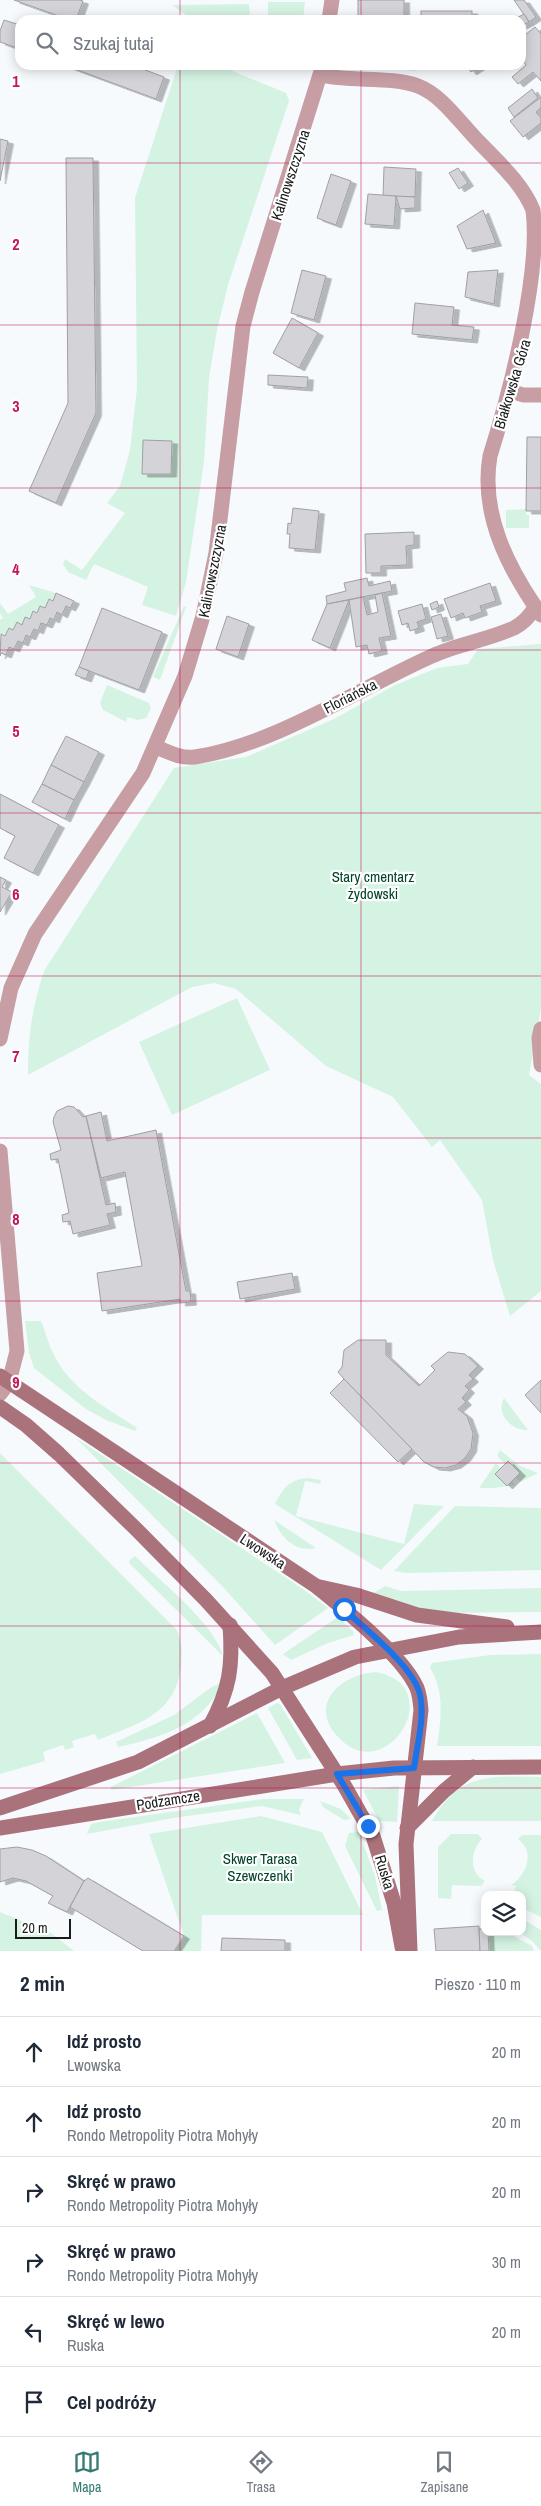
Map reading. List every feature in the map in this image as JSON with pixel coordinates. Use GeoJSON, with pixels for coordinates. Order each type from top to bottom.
{"type":"FeatureCollection","features":[{"type":"Feature","properties":{"kind":"main road","name":"Lwowska"},"geometry":{"type":"LineString","coordinates":[[5,1379],[316,1586],[344,1609],[409,1674],[419,1692],[420,1721],[414,1768]]}},
{"type":"Feature","properties":{"kind":"main road"},"geometry":{"type":"LineString","coordinates":[[0,1407],[26,1425],[59,1454],[230,1625],[262,1660],[282,1688]]}},
{"type":"Feature","properties":{"kind":"main road"},"geometry":{"type":"LineString","coordinates":[[316,1586],[356,1595],[417,1615],[541,1632]]}},
{"type":"Feature","properties":{"kind":"main road"},"geometry":{"type":"LineString","coordinates":[[210,1726],[221,1707],[230,1678],[232,1661],[230,1625]]}},
{"type":"Feature","properties":{"kind":"main road"},"geometry":{"type":"LineString","coordinates":[[0,1808],[138,1762],[282,1688],[339,1663],[387,1650],[459,1637],[541,1632]]}},
{"type":"Feature","properties":{"kind":"main road","name":"Ruska"},"geometry":{"type":"LineString","coordinates":[[282,1688],[361,1813],[378,1847],[394,1903],[403,1951]]}},
{"type":"Feature","properties":{"kind":"main road"},"geometry":{"type":"LineString","coordinates":[[407,1828],[444,1790],[473,1767]]}},
{"type":"Feature","properties":{"kind":"main road"},"geometry":{"type":"LineString","coordinates":[[414,1768],[541,1767]]}},
{"type":"Feature","properties":{"kind":"main road","name":"Ruska"},"geometry":{"type":"LineString","coordinates":[[410,1951],[407,1828],[414,1768]]}},
{"type":"Feature","properties":{"kind":"main road","name":"Podzamcze"},"geometry":{"type":"LineString","coordinates":[[0,1828],[337,1774],[414,1768]]}},
{"type":"Feature","properties":{"kind":"street"},"geometry":{"type":"LineString","coordinates":[[330,15],[332,0]]}},
{"type":"Feature","properties":{"kind":"street","name":"Białkowska Góra"},"geometry":{"type":"LineString","coordinates":[[322,70],[335,79],[407,83],[422,88],[448,109],[514,180],[532,208],[539,240],[538,278],[532,316],[490,456],[487,474],[488,501],[494,527],[507,557],[538,611]]}},
{"type":"Feature","properties":{"kind":"street","name":"Kalinowszczyzna"},"geometry":{"type":"LineString","coordinates":[[0,1039],[12,988],[35,934],[48,912],[121,808],[142,773],[156,746],[185,676],[203,616],[222,518],[236,371],[243,326],[322,70]]}},
{"type":"Feature","properties":{"kind":"street"},"geometry":{"type":"LineString","coordinates":[[511,391],[523,395],[541,395]]}},
{"type":"Feature","properties":{"kind":"street","name":"Floriańska"},"geometry":{"type":"LineString","coordinates":[[156,746],[187,758],[241,746],[325,709],[380,680],[453,647],[514,628],[538,611]]}},
{"type":"Feature","properties":{"kind":"street"},"geometry":{"type":"LineString","coordinates":[[541,1028],[539,1038],[541,1065]]}},
{"type":"Feature","properties":{"kind":"street"},"geometry":{"type":"LineString","coordinates":[[0,1151],[17,1351],[0,1394]]}},
{"type":"Feature","properties":{"kind":"green space"},"geometry":{"type":"Polygon","coordinates":[[[268,2],[305,2],[304,15],[268,15],[268,2]]]}},
{"type":"Feature","properties":{"kind":"green space"},"geometry":{"type":"Polygon","coordinates":[[[249,4],[250,15],[186,15],[172,5],[249,4]]]}},
{"type":"Feature","properties":{"kind":"green space"},"geometry":{"type":"Polygon","coordinates":[[[176,70],[230,70],[286,93],[289,101],[228,285],[217,330],[209,378],[204,462],[186,582],[176,616],[142,605],[148,587],[94,564],[86,580],[68,572],[63,564],[65,559],[82,570],[125,513],[107,503],[120,486],[130,450],[137,388],[135,198],[176,70]]]}},
{"type":"Feature","properties":{"kind":"green space"},"geometry":{"type":"Polygon","coordinates":[[[526,509],[526,515],[529,515],[529,528],[506,528],[506,510],[526,509]]]}},
{"type":"Feature","properties":{"kind":"green space"},"geometry":{"type":"Polygon","coordinates":[[[29,585],[56,593],[53,601],[49,600],[45,608],[40,606],[37,613],[33,611],[30,619],[25,617],[22,625],[17,623],[13,630],[9,628],[5,636],[1,634],[0,636],[0,620],[3,618],[0,613],[0,603],[8,614],[36,597],[29,585]]]}},
{"type":"Feature","properties":{"kind":"green space"},"geometry":{"type":"Polygon","coordinates":[[[184,606],[186,607],[160,680],[153,677],[184,606]]]}},
{"type":"Feature","properties":{"kind":"green space","name":"Stary cmentarz żydowski"},"geometry":{"type":"Polygon","coordinates":[[[541,644],[541,1009],[529,1075],[541,1084],[541,1291],[510,1316],[493,1260],[482,1200],[440,1140],[432,1147],[393,1097],[326,1066],[236,989],[214,983],[192,987],[28,1075],[29,1047],[36,998],[44,971],[174,768],[246,757],[334,719],[395,685],[437,668],[468,664],[478,649],[541,644]]]}},
{"type":"Feature","properties":{"kind":"green space"},"geometry":{"type":"Polygon","coordinates":[[[107,685],[149,703],[151,708],[146,718],[138,720],[127,717],[126,722],[103,710],[100,703],[107,685]]]}},
{"type":"Feature","properties":{"kind":"green space"},"geometry":{"type":"Polygon","coordinates":[[[237,998],[270,1070],[172,1115],[139,1042],[237,998]]]}},
{"type":"Feature","properties":{"kind":"green space"},"geometry":{"type":"Polygon","coordinates":[[[25,1321],[41,1321],[51,1348],[62,1369],[91,1397],[137,1428],[135,1431],[106,1420],[86,1409],[34,1368],[29,1353],[25,1321]]]}},
{"type":"Feature","properties":{"kind":"green space"},"geometry":{"type":"Polygon","coordinates":[[[504,1398],[528,1430],[522,1430],[511,1425],[503,1415],[502,1404],[504,1398]]]}},
{"type":"Feature","properties":{"kind":"green space"},"geometry":{"type":"Polygon","coordinates":[[[76,1438],[303,1589],[328,1608],[275,1645],[222,1586],[76,1438]]]}},
{"type":"Feature","properties":{"kind":"green space"},"geometry":{"type":"Polygon","coordinates":[[[500,1450],[520,1466],[538,1473],[521,1482],[516,1478],[512,1481],[515,1485],[479,1488],[496,1463],[500,1468],[505,1464],[497,1456],[500,1450]]]}},
{"type":"Feature","properties":{"kind":"green space"},"geometry":{"type":"Polygon","coordinates":[[[0,1453],[176,1629],[180,1638],[182,1652],[177,1683],[171,1696],[152,1716],[127,1729],[98,1740],[95,1734],[72,1741],[74,1747],[65,1750],[63,1745],[43,1752],[45,1761],[0,1774],[0,1453]]]}},
{"type":"Feature","properties":{"kind":"green space"},"geometry":{"type":"Polygon","coordinates":[[[307,1478],[321,1480],[320,1484],[305,1481],[296,1516],[404,1544],[414,1504],[444,1506],[381,1570],[275,1504],[287,1486],[307,1478]]]}},
{"type":"Feature","properties":{"kind":"green space"},"geometry":{"type":"Polygon","coordinates":[[[455,1506],[541,1508],[541,1570],[406,1573],[394,1571],[455,1506]]]}},
{"type":"Feature","properties":{"kind":"green space"},"geometry":{"type":"Polygon","coordinates":[[[274,1520],[316,1548],[302,1548],[290,1543],[281,1533],[274,1520]]]}},
{"type":"Feature","properties":{"kind":"green space"},"geometry":{"type":"Polygon","coordinates":[[[135,1556],[198,1617],[218,1644],[223,1656],[130,1564],[129,1561],[135,1556]]]}},
{"type":"Feature","properties":{"kind":"green space"},"geometry":{"type":"Polygon","coordinates":[[[385,1586],[401,1591],[541,1588],[541,1612],[434,1613],[372,1594],[385,1586]]]}},
{"type":"Feature","properties":{"kind":"green space"},"geometry":{"type":"Polygon","coordinates":[[[338,1617],[353,1631],[354,1635],[328,1643],[291,1660],[283,1654],[338,1617]]]}},
{"type":"Feature","properties":{"kind":"green space"},"geometry":{"type":"Polygon","coordinates":[[[541,1654],[541,1746],[437,1746],[441,1706],[438,1686],[430,1668],[432,1663],[490,1655],[541,1654]]]}},
{"type":"Feature","properties":{"kind":"green space"},"geometry":{"type":"Polygon","coordinates":[[[376,1672],[397,1681],[408,1695],[409,1712],[404,1728],[392,1742],[377,1750],[359,1751],[341,1740],[331,1728],[326,1716],[327,1705],[331,1695],[339,1686],[362,1674],[376,1672]]]}},
{"type":"Feature","properties":{"kind":"green space"},"geometry":{"type":"Polygon","coordinates":[[[223,1682],[215,1697],[193,1719],[165,1734],[118,1747],[116,1742],[174,1715],[210,1688],[223,1682]]]}},
{"type":"Feature","properties":{"kind":"green space"},"geometry":{"type":"Polygon","coordinates":[[[277,1703],[280,1704],[312,1758],[297,1760],[268,1708],[277,1703]]]}},
{"type":"Feature","properties":{"kind":"green space"},"geometry":{"type":"Polygon","coordinates":[[[257,1713],[285,1763],[111,1790],[111,1787],[257,1713]]]}},
{"type":"Feature","properties":{"kind":"green space"},"geometry":{"type":"Polygon","coordinates":[[[541,1777],[541,1821],[432,1821],[442,1805],[453,1793],[465,1785],[478,1780],[492,1778],[541,1777]]]}},
{"type":"Feature","properties":{"kind":"green space"},"geometry":{"type":"Polygon","coordinates":[[[399,1786],[397,1822],[379,1821],[363,1790],[399,1786]]]}},
{"type":"Feature","properties":{"kind":"green space"},"geometry":{"type":"Polygon","coordinates":[[[263,1799],[304,1799],[299,1809],[301,1815],[262,1806],[173,1818],[87,1834],[91,1824],[99,1822],[263,1799]]]}},
{"type":"Feature","properties":{"kind":"green space"},"geometry":{"type":"Polygon","coordinates":[[[320,1801],[341,1809],[351,1819],[344,1820],[323,1807],[320,1801]]]}},
{"type":"Feature","properties":{"kind":"green space","name":"Skwer Tarasa Szewczenki"},"geometry":{"type":"Polygon","coordinates":[[[261,1816],[322,1832],[363,1915],[202,1915],[201,1951],[174,1951],[184,1936],[149,1834],[261,1816]]]}},
{"type":"Feature","properties":{"kind":"green space"},"geometry":{"type":"Polygon","coordinates":[[[359,1832],[375,1876],[382,1910],[377,1911],[345,1846],[349,1833],[359,1832]]]}},
{"type":"Feature","properties":{"kind":"green space"},"geometry":{"type":"Polygon","coordinates":[[[451,1834],[478,1834],[482,1839],[475,1850],[473,1861],[476,1873],[485,1881],[481,1886],[452,1885],[451,1899],[438,1898],[438,1847],[451,1834]]]}},
{"type":"Feature","properties":{"kind":"green space"},"geometry":{"type":"Polygon","coordinates":[[[522,1835],[541,1835],[541,1917],[526,1910],[526,1891],[515,1891],[516,1886],[511,1885],[521,1876],[527,1864],[527,1850],[518,1839],[522,1835]]]}},
{"type":"Feature","properties":{"kind":"green space"},"geometry":{"type":"Polygon","coordinates":[[[0,1912],[51,1933],[74,1951],[0,1951],[0,1912]]]}},
{"type":"Feature","properties":{"kind":"green space"},"geometry":{"type":"Polygon","coordinates":[[[526,1921],[541,1930],[541,1951],[525,1936],[526,1921]]]}},
{"type":"Feature","properties":{"kind":"green space"},"geometry":{"type":"Polygon","coordinates":[[[489,1936],[513,1936],[532,1946],[534,1951],[489,1951],[489,1936]]]}},
{"type":"Feature","properties":{"kind":"building"},"geometry":{"type":"Polygon","coordinates":[[[14,0],[83,1],[78,15],[56,15],[14,0]]]}},
{"type":"Feature","properties":{"kind":"building"},"geometry":{"type":"Polygon","coordinates":[[[358,0],[404,0],[404,15],[358,15],[358,0]]]}},
{"type":"Feature","properties":{"kind":"building"},"geometry":{"type":"Polygon","coordinates":[[[514,0],[524,0],[536,17],[529,22],[514,0]]]}},
{"type":"Feature","properties":{"kind":"building"},"geometry":{"type":"Polygon","coordinates":[[[421,11],[472,11],[472,15],[421,15],[421,11]]]}},
{"type":"Feature","properties":{"kind":"building"},"geometry":{"type":"Polygon","coordinates":[[[4,20],[15,23],[15,47],[0,42],[0,31],[4,20]]]}},
{"type":"Feature","properties":{"kind":"building"},"geometry":{"type":"Polygon","coordinates":[[[535,27],[541,34],[541,81],[533,72],[518,84],[512,77],[520,70],[526,70],[526,34],[535,27]]]}},
{"type":"Feature","properties":{"kind":"building"},"geometry":{"type":"Polygon","coordinates":[[[78,70],[145,70],[164,77],[156,99],[78,70]]]}},
{"type":"Feature","properties":{"kind":"building"},"geometry":{"type":"Polygon","coordinates":[[[532,89],[538,98],[514,117],[508,108],[532,89]]]}},
{"type":"Feature","properties":{"kind":"building"},"geometry":{"type":"Polygon","coordinates":[[[541,97],[541,108],[536,112],[541,118],[541,123],[523,137],[510,121],[541,97]]]}},
{"type":"Feature","properties":{"kind":"building"},"geometry":{"type":"Polygon","coordinates":[[[0,139],[8,141],[0,181],[0,139]]]}},
{"type":"Feature","properties":{"kind":"building"},"geometry":{"type":"Polygon","coordinates":[[[66,158],[93,158],[96,413],[56,503],[29,491],[68,403],[66,158]]]}},
{"type":"Feature","properties":{"kind":"building"},"geometry":{"type":"Polygon","coordinates":[[[384,167],[416,169],[415,197],[383,196],[384,167]]]}},
{"type":"Feature","properties":{"kind":"building"},"geometry":{"type":"Polygon","coordinates":[[[458,168],[468,183],[459,189],[449,173],[458,168]]]}},
{"type":"Feature","properties":{"kind":"building"},"geometry":{"type":"Polygon","coordinates":[[[331,174],[351,181],[336,225],[317,218],[331,174]]]}},
{"type":"Feature","properties":{"kind":"building"},"geometry":{"type":"Polygon","coordinates":[[[368,194],[396,196],[394,226],[365,224],[368,194]]]}},
{"type":"Feature","properties":{"kind":"building"},"geometry":{"type":"Polygon","coordinates":[[[396,196],[415,197],[415,208],[400,209],[396,196]]]}},
{"type":"Feature","properties":{"kind":"building"},"geometry":{"type":"Polygon","coordinates":[[[483,210],[496,243],[467,249],[457,226],[483,210]]]}},
{"type":"Feature","properties":{"kind":"building"},"geometry":{"type":"Polygon","coordinates":[[[302,270],[326,276],[314,320],[291,313],[302,270]]]}},
{"type":"Feature","properties":{"kind":"building"},"geometry":{"type":"Polygon","coordinates":[[[498,270],[494,304],[465,297],[468,272],[498,270]]]}},
{"type":"Feature","properties":{"kind":"building"},"geometry":{"type":"Polygon","coordinates":[[[415,303],[454,307],[452,325],[474,327],[472,340],[412,334],[415,303]]]}},
{"type":"Feature","properties":{"kind":"building"},"geometry":{"type":"Polygon","coordinates":[[[292,318],[318,333],[299,368],[273,353],[292,318]]]}},
{"type":"Feature","properties":{"kind":"building"},"geometry":{"type":"Polygon","coordinates":[[[268,375],[308,377],[307,388],[268,385],[268,375]]]}},
{"type":"Feature","properties":{"kind":"building"},"geometry":{"type":"Polygon","coordinates":[[[527,437],[541,437],[541,511],[526,511],[527,437]]]}},
{"type":"Feature","properties":{"kind":"building"},"geometry":{"type":"Polygon","coordinates":[[[143,440],[172,441],[171,474],[142,474],[143,440]]]}},
{"type":"Feature","properties":{"kind":"building"},"geometry":{"type":"Polygon","coordinates":[[[293,508],[319,511],[315,550],[289,548],[290,534],[287,534],[288,523],[291,524],[293,508]]]}},
{"type":"Feature","properties":{"kind":"building"},"geometry":{"type":"Polygon","coordinates":[[[414,532],[414,545],[406,546],[407,565],[381,566],[381,573],[366,573],[365,534],[414,532]]]}},
{"type":"Feature","properties":{"kind":"building"},"geometry":{"type":"Polygon","coordinates":[[[367,578],[369,586],[390,581],[392,591],[327,604],[326,596],[346,591],[344,583],[367,578]]]}},
{"type":"Feature","properties":{"kind":"building"},"geometry":{"type":"Polygon","coordinates":[[[490,583],[496,601],[480,606],[482,612],[465,618],[463,613],[451,618],[444,599],[490,583]]]}},
{"type":"Feature","properties":{"kind":"building"},"geometry":{"type":"Polygon","coordinates":[[[56,593],[74,601],[70,608],[66,606],[62,615],[57,612],[54,620],[50,618],[47,625],[41,623],[38,631],[34,629],[30,637],[26,635],[23,643],[18,641],[14,649],[9,647],[6,655],[1,653],[0,656],[1,634],[5,636],[9,628],[13,630],[17,622],[22,625],[25,617],[30,619],[33,611],[37,613],[40,606],[45,608],[49,599],[53,601],[56,593]]]}},
{"type":"Feature","properties":{"kind":"building"},"geometry":{"type":"Polygon","coordinates":[[[382,593],[391,636],[379,638],[382,651],[369,654],[367,645],[356,647],[349,600],[363,597],[367,615],[378,612],[375,595],[382,593]]]}},
{"type":"Feature","properties":{"kind":"building"},"geometry":{"type":"Polygon","coordinates":[[[349,600],[330,648],[312,640],[327,604],[349,600]]]}},
{"type":"Feature","properties":{"kind":"building"},"geometry":{"type":"Polygon","coordinates":[[[437,601],[439,607],[432,610],[430,604],[437,601]]]}},
{"type":"Feature","properties":{"kind":"building"},"geometry":{"type":"Polygon","coordinates":[[[422,604],[426,619],[417,622],[419,628],[410,631],[408,623],[402,625],[398,611],[422,604]]]}},
{"type":"Feature","properties":{"kind":"building"},"geometry":{"type":"Polygon","coordinates":[[[102,608],[162,632],[139,690],[79,667],[102,608]]]}},
{"type":"Feature","properties":{"kind":"building"},"geometry":{"type":"Polygon","coordinates":[[[441,614],[448,636],[437,639],[431,617],[441,614]]]}},
{"type":"Feature","properties":{"kind":"building"},"geometry":{"type":"Polygon","coordinates":[[[227,616],[249,624],[238,657],[216,649],[227,616]]]}},
{"type":"Feature","properties":{"kind":"building"},"geometry":{"type":"Polygon","coordinates":[[[79,667],[89,671],[86,679],[75,675],[79,667]]]}},
{"type":"Feature","properties":{"kind":"building"},"geometry":{"type":"Polygon","coordinates":[[[66,736],[99,752],[84,782],[51,765],[66,736]]]}},
{"type":"Feature","properties":{"kind":"building"},"geometry":{"type":"Polygon","coordinates":[[[51,765],[84,782],[74,800],[42,784],[51,765]]]}},
{"type":"Feature","properties":{"kind":"building"},"geometry":{"type":"Polygon","coordinates":[[[42,784],[74,800],[65,819],[32,802],[42,784]]]}},
{"type":"Feature","properties":{"kind":"building"},"geometry":{"type":"Polygon","coordinates":[[[0,794],[59,825],[33,873],[4,858],[15,836],[0,828],[0,794]]]}},
{"type":"Feature","properties":{"kind":"building"},"geometry":{"type":"Polygon","coordinates":[[[0,877],[6,880],[2,887],[12,892],[0,912],[0,877]]]}},
{"type":"Feature","properties":{"kind":"building"},"geometry":{"type":"Polygon","coordinates":[[[68,1106],[74,1107],[83,1117],[86,1116],[106,1205],[115,1203],[116,1212],[107,1214],[110,1225],[73,1234],[70,1221],[63,1222],[62,1215],[69,1213],[58,1159],[51,1160],[50,1154],[61,1150],[53,1122],[54,1117],[57,1111],[68,1106]]]}},
{"type":"Feature","properties":{"kind":"building"},"geometry":{"type":"Polygon","coordinates":[[[101,1112],[107,1141],[156,1130],[186,1291],[190,1291],[191,1302],[180,1303],[180,1299],[102,1311],[97,1273],[142,1266],[125,1172],[101,1178],[86,1116],[101,1112]]]}},
{"type":"Feature","properties":{"kind":"building"},"geometry":{"type":"Polygon","coordinates":[[[292,1273],[295,1289],[240,1299],[237,1282],[292,1273]]]}},
{"type":"Feature","properties":{"kind":"building"},"geometry":{"type":"Polygon","coordinates":[[[358,1340],[386,1340],[386,1355],[419,1386],[435,1370],[431,1366],[448,1352],[465,1354],[478,1366],[469,1375],[473,1379],[465,1386],[469,1390],[462,1398],[466,1402],[458,1409],[467,1416],[473,1433],[471,1449],[465,1458],[456,1465],[445,1468],[434,1467],[424,1462],[344,1379],[338,1372],[342,1367],[344,1350],[358,1340]]]}},
{"type":"Feature","properties":{"kind":"building"},"geometry":{"type":"Polygon","coordinates":[[[344,1379],[412,1449],[398,1462],[330,1393],[344,1379]]]}},
{"type":"Feature","properties":{"kind":"building"},"geometry":{"type":"Polygon","coordinates":[[[541,1380],[541,1413],[525,1395],[541,1380]]]}},
{"type":"Feature","properties":{"kind":"building"},"geometry":{"type":"Polygon","coordinates":[[[508,1461],[520,1473],[507,1486],[495,1474],[508,1461]]]}},
{"type":"Feature","properties":{"kind":"building"},"geometry":{"type":"Polygon","coordinates":[[[17,1847],[32,1850],[46,1856],[84,1881],[67,1912],[48,1903],[53,1896],[26,1881],[13,1878],[0,1882],[0,1849],[17,1847]]]}},
{"type":"Feature","properties":{"kind":"building"},"geometry":{"type":"Polygon","coordinates":[[[88,1878],[184,1936],[174,1951],[143,1951],[70,1907],[84,1881],[88,1878]]]}},
{"type":"Feature","properties":{"kind":"building"},"geometry":{"type":"Polygon","coordinates":[[[479,1926],[480,1951],[436,1951],[434,1929],[479,1926]]]}},
{"type":"Feature","properties":{"kind":"building"},"geometry":{"type":"Polygon","coordinates":[[[479,1929],[481,1929],[481,1936],[488,1936],[489,1951],[480,1951],[479,1929]]]}},
{"type":"Feature","properties":{"kind":"building"},"geometry":{"type":"Polygon","coordinates":[[[222,1938],[285,1940],[285,1951],[221,1951],[222,1938]]]}},
{"type":"Feature","properties":{"kind":"route"},"geometry":{"type":"LineString","coordinates":[[344,1609],[400,1663],[415,1683],[420,1700],[421,1710],[414,1768],[394,1768],[337,1774],[368,1826]]}}]}
